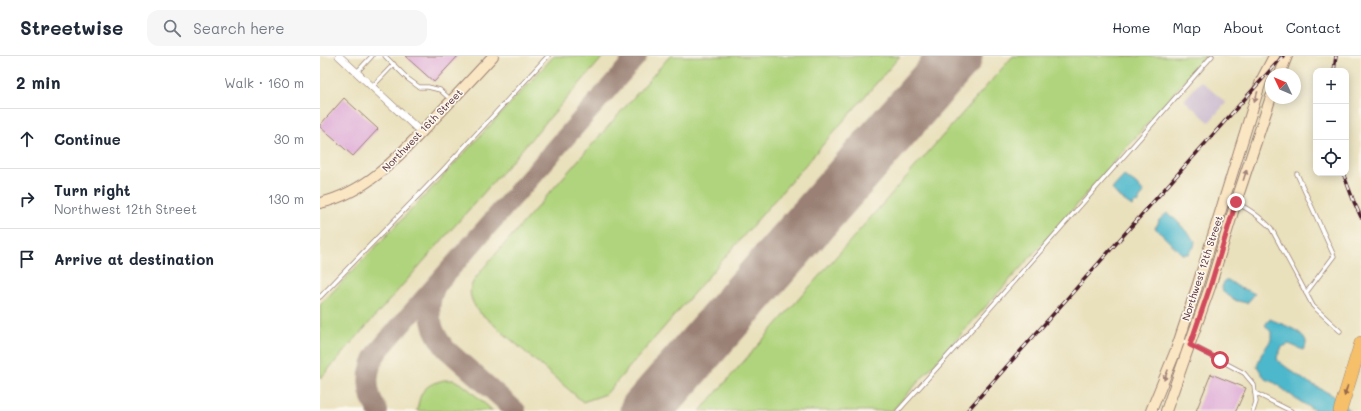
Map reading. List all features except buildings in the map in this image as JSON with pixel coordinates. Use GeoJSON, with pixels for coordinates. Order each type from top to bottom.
{"type":"FeatureCollection","features":[{"type":"Feature","properties":{"kind":"highway"},"geometry":{"type":"LineString","coordinates":[[1340,411],[1361,343]]}},
{"type":"Feature","properties":{"kind":"main road","name":"Northwest 16th Street"},"geometry":{"type":"LineString","coordinates":[[320,203],[346,194],[376,177],[396,160],[493,56]]}},
{"type":"Feature","properties":{"kind":"main road","name":"Northwest 12th Street"},"geometry":{"type":"LineString","coordinates":[[1151,411],[1179,339],[1197,287],[1261,81],[1274,56]]}},
{"type":"Feature","properties":{"kind":"main road"},"geometry":{"type":"LineString","coordinates":[[1282,68],[1287,56]]}},
{"type":"Feature","properties":{"kind":"main road","name":"Northwest 12th Street"},"geometry":{"type":"LineString","coordinates":[[1166,411],[1210,287],[1236,202],[1269,104]]}},
{"type":"Feature","properties":{"kind":"street"},"geometry":{"type":"LineString","coordinates":[[339,56],[422,133]]}},
{"type":"Feature","properties":{"kind":"lane"},"geometry":{"type":"LineString","coordinates":[[357,72],[372,56]]}},
{"type":"Feature","properties":{"kind":"lane"},"geometry":{"type":"LineString","coordinates":[[385,56],[408,79],[419,87],[428,87],[440,90],[452,101]]}},
{"type":"Feature","properties":{"kind":"lane"},"geometry":{"type":"LineString","coordinates":[[320,298],[443,170],[548,56]]}},
{"type":"Feature","properties":{"kind":"lane"},"geometry":{"type":"LineString","coordinates":[[898,411],[1212,56]]}},
{"type":"Feature","properties":{"kind":"lane"},"geometry":{"type":"LineString","coordinates":[[372,86],[394,64]]}},
{"type":"Feature","properties":{"kind":"lane"},"geometry":{"type":"LineString","coordinates":[[1297,174],[1334,256],[1306,293]]}},
{"type":"Feature","properties":{"kind":"lane"},"geometry":{"type":"LineString","coordinates":[[1224,199],[1236,202],[1262,219],[1271,228],[1313,306],[1340,331]]}},
{"type":"Feature","properties":{"kind":"lane"},"geometry":{"type":"LineString","coordinates":[[1179,339],[1244,373],[1254,385],[1256,402],[1253,411]]}},
{"type":"Feature","properties":{"kind":"lane"},"geometry":{"type":"LineString","coordinates":[[1255,393],[1291,411]]}},
{"type":"Feature","properties":{"kind":"shaded area"},"geometry":{"type":"Polygon","coordinates":[[[1201,81],[1226,103],[1209,122],[1184,100],[1201,81]]]}},
{"type":"Feature","properties":{"kind":"green space"},"geometry":{"type":"Polygon","coordinates":[[[554,56],[604,56],[320,379],[320,305],[433,187],[554,56]]]}},
{"type":"Feature","properties":{"kind":"green space"},"geometry":{"type":"Polygon","coordinates":[[[670,56],[900,56],[606,394],[583,402],[478,311],[471,297],[471,286],[486,265],[670,56]]]}},
{"type":"Feature","properties":{"kind":"green space"},"geometry":{"type":"Polygon","coordinates":[[[1013,56],[1206,56],[1051,234],[892,411],[700,411],[1013,56]]]}},
{"type":"Feature","properties":{"kind":"green space"},"geometry":{"type":"Polygon","coordinates":[[[444,380],[454,380],[466,387],[493,411],[417,411],[420,398],[424,390],[432,384],[444,380]]]}},
{"type":"Feature","properties":{"kind":"water"},"geometry":{"type":"Polygon","coordinates":[[[1124,176],[1136,184],[1144,193],[1139,199],[1140,200],[1138,203],[1136,202],[1132,206],[1119,197],[1112,189],[1124,176]]]}},
{"type":"Feature","properties":{"kind":"water"},"geometry":{"type":"Polygon","coordinates":[[[1167,213],[1176,220],[1195,241],[1194,247],[1188,254],[1182,254],[1155,228],[1159,222],[1158,221],[1167,213]]]}},
{"type":"Feature","properties":{"kind":"water"},"geometry":{"type":"Polygon","coordinates":[[[1225,280],[1228,280],[1240,288],[1255,294],[1247,303],[1233,300],[1223,292],[1222,287],[1225,280]]]}},
{"type":"Feature","properties":{"kind":"water"},"geometry":{"type":"Polygon","coordinates":[[[1270,319],[1296,330],[1305,339],[1306,344],[1303,350],[1289,344],[1282,347],[1277,357],[1278,361],[1304,380],[1334,396],[1350,411],[1316,411],[1296,399],[1275,383],[1265,379],[1257,366],[1262,353],[1271,340],[1271,332],[1265,325],[1270,319]]]}},
{"type":"Feature","properties":{"kind":"taxiway"},"geometry":{"type":"LineString","coordinates":[[378,411],[371,396],[368,380],[371,365],[379,350],[637,56]]}},
{"type":"Feature","properties":{"kind":"taxiway"},"geometry":{"type":"LineString","coordinates":[[436,286],[430,311],[433,327],[441,342],[446,349],[516,411]]}},
{"type":"Feature","properties":{"kind":"runway"},"geometry":{"type":"LineString","coordinates":[[645,411],[957,56]]}},
{"type":"Feature","properties":{"kind":"railway"},"geometry":{"type":"LineString","coordinates":[[967,411],[1283,56]]}},
{"type":"Feature","properties":{"kind":"railway"},"geometry":{"type":"LineString","coordinates":[[1334,68],[1336,56]]}},
{"type":"Feature","properties":{"kind":"railway"},"geometry":{"type":"LineString","coordinates":[[1344,176],[1361,217]]}},
{"type":"Feature","properties":{"kind":"route"},"geometry":{"type":"LineString","coordinates":[[1220,360],[1190,345],[1210,287],[1236,202]]}}]}
